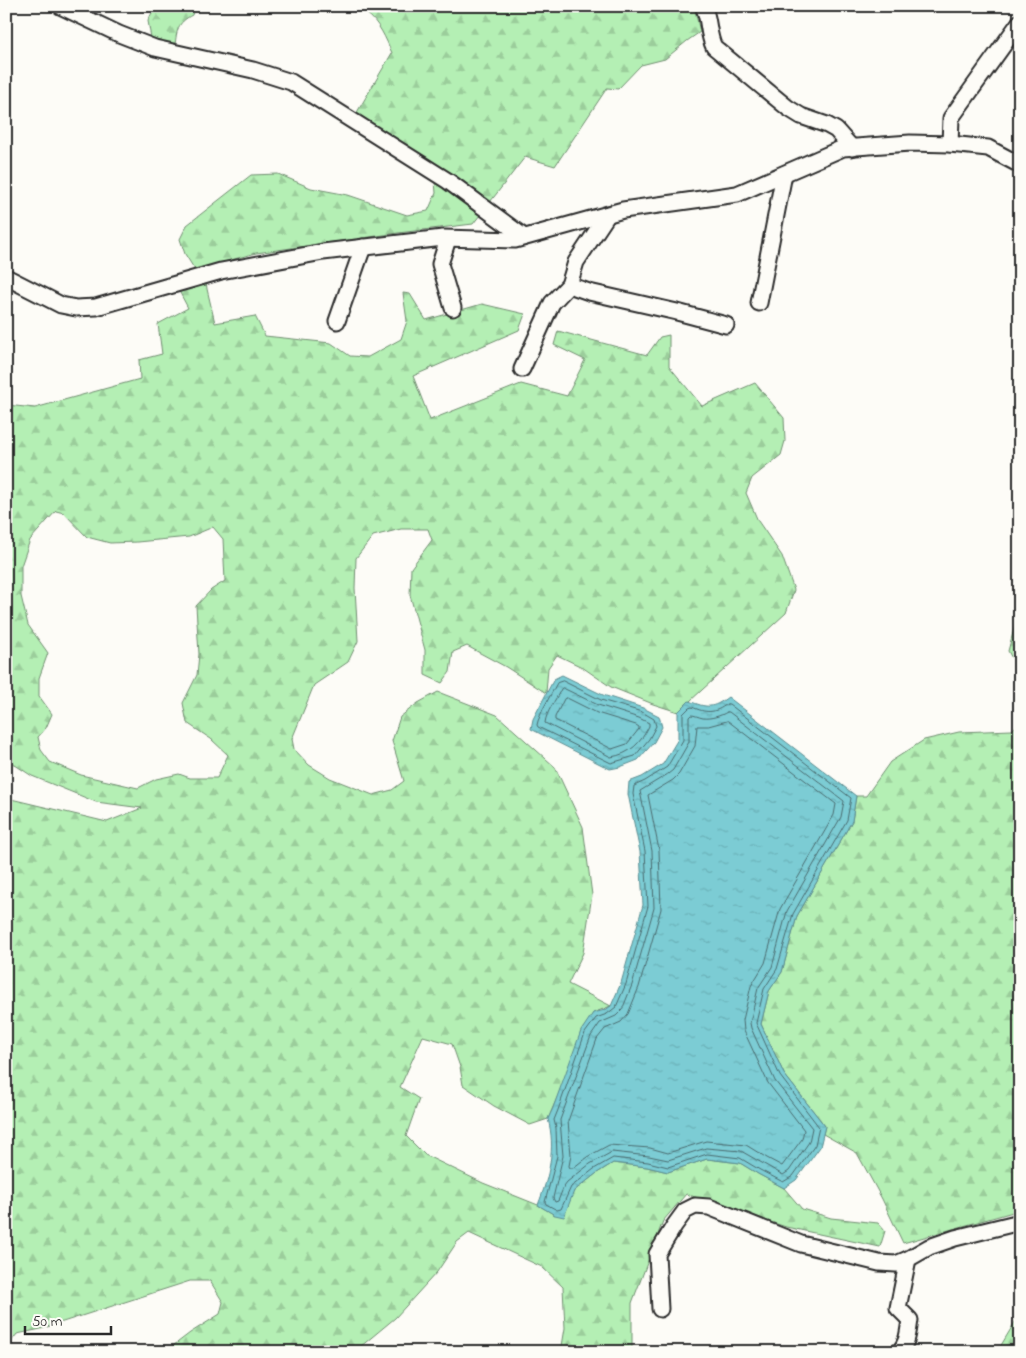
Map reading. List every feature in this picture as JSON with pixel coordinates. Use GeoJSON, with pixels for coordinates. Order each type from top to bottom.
{"type":"FeatureCollection","features":[{"type":"Feature","properties":{"kind":"street"},"geometry":{"type":"LineString","coordinates":[[60,6],[119,34],[155,48],[253,70],[291,82],[448,181],[524,237]]}},
{"type":"Feature","properties":{"kind":"street"},"geometry":{"type":"LineString","coordinates":[[703,6],[707,13],[709,37],[714,47],[788,108],[801,116],[836,130],[852,148]]}},
{"type":"Feature","properties":{"kind":"street"},"geometry":{"type":"LineString","coordinates":[[950,144],[951,118],[1020,22]]}},
{"type":"Feature","properties":{"kind":"street"},"geometry":{"type":"LineString","coordinates":[[6,277],[61,305],[76,308],[96,307],[221,271],[323,252],[448,238],[515,240],[623,210],[738,194],[843,148],[910,143],[950,144],[988,148],[1020,165]]}},
{"type":"Feature","properties":{"kind":"street"},"geometry":{"type":"LineString","coordinates":[[759,303],[784,174]]}},
{"type":"Feature","properties":{"kind":"street"},"geometry":{"type":"LineString","coordinates":[[522,369],[552,303],[569,285],[576,262],[608,214]]}},
{"type":"Feature","properties":{"kind":"street"},"geometry":{"type":"LineString","coordinates":[[448,238],[440,264],[453,308]]}},
{"type":"Feature","properties":{"kind":"street"},"geometry":{"type":"LineString","coordinates":[[337,321],[363,248]]}},
{"type":"Feature","properties":{"kind":"street"},"geometry":{"type":"LineString","coordinates":[[569,285],[589,292],[726,325]]}},
{"type":"Feature","properties":{"kind":"street"},"geometry":{"type":"LineString","coordinates":[[660,1309],[657,1254],[685,1211],[695,1206],[709,1207],[802,1244],[879,1263],[896,1264],[929,1247],[955,1238],[1020,1222]]}},
{"type":"Feature","properties":{"kind":"street"},"geometry":{"type":"LineString","coordinates":[[899,1352],[902,1350],[908,1337],[910,1320],[898,1308],[908,1259]]}},
{"type":"Feature","properties":{"kind":"green space"},"geometry":{"type":"Polygon","coordinates":[[[155,6],[195,6],[192,15],[183,21],[179,27],[175,45],[165,45],[151,38],[148,21],[155,6]]]}},
{"type":"Feature","properties":{"kind":"green space"},"geometry":{"type":"Polygon","coordinates":[[[351,6],[694,6],[700,32],[665,59],[641,65],[618,89],[607,88],[555,166],[525,157],[473,224],[256,253],[195,270],[185,254],[180,239],[187,225],[251,175],[278,174],[311,188],[348,195],[407,215],[428,211],[436,193],[435,181],[359,132],[356,114],[392,53],[375,21],[364,12],[351,6]]]}},
{"type":"Feature","properties":{"kind":"green space"},"geometry":{"type":"Polygon","coordinates":[[[206,281],[215,323],[255,316],[265,336],[331,343],[350,356],[368,357],[401,339],[407,321],[403,293],[410,294],[426,320],[482,304],[525,314],[519,330],[413,376],[430,420],[521,384],[567,396],[585,360],[554,345],[558,331],[647,355],[660,337],[669,335],[669,366],[702,406],[755,383],[784,418],[785,441],[781,455],[752,478],[746,493],[758,521],[782,556],[794,590],[786,613],[678,712],[611,687],[582,667],[557,655],[548,668],[546,693],[506,667],[467,646],[453,652],[450,672],[442,683],[425,675],[425,650],[410,595],[411,568],[432,540],[428,529],[401,529],[373,536],[356,558],[355,588],[358,641],[348,662],[314,685],[292,739],[294,749],[309,765],[330,778],[373,795],[392,790],[404,781],[392,741],[400,717],[418,703],[438,692],[497,715],[555,767],[583,827],[592,895],[583,953],[568,984],[611,1006],[593,1013],[548,1119],[530,1125],[494,1106],[463,1085],[460,1067],[452,1044],[423,1036],[400,1087],[419,1099],[406,1136],[425,1155],[483,1183],[538,1205],[555,1215],[574,1191],[613,1163],[647,1167],[668,1172],[707,1159],[740,1163],[784,1188],[802,1209],[831,1218],[878,1223],[885,1231],[880,1247],[786,1227],[686,1194],[663,1221],[632,1303],[632,1352],[561,1352],[565,1328],[563,1287],[542,1267],[469,1233],[457,1242],[437,1272],[395,1318],[354,1352],[165,1352],[220,1314],[223,1302],[210,1281],[190,1281],[41,1329],[17,1334],[7,1347],[9,1352],[6,1352],[6,799],[107,822],[142,808],[96,802],[32,776],[9,761],[6,755],[6,405],[35,408],[140,379],[139,360],[162,354],[158,324],[188,308],[179,291],[206,281]],[[56,511],[30,540],[21,566],[21,596],[28,625],[48,653],[39,678],[39,696],[52,714],[46,728],[38,737],[41,750],[50,762],[81,775],[138,788],[156,779],[179,774],[190,778],[217,778],[228,755],[211,739],[187,723],[183,703],[197,675],[199,654],[196,606],[211,590],[225,581],[223,539],[213,527],[189,537],[110,543],[87,537],[64,513],[56,511]]]}},
{"type":"Feature","properties":{"kind":"green space"},"geometry":{"type":"Polygon","coordinates":[[[1020,607],[1020,673],[1008,651],[1020,607]]]}},
{"type":"Feature","properties":{"kind":"green space"},"geometry":{"type":"Polygon","coordinates":[[[1020,722],[1020,1210],[903,1243],[857,1153],[823,1134],[825,1126],[784,1074],[761,1024],[769,991],[782,972],[797,916],[852,821],[856,796],[866,796],[890,762],[924,740],[959,732],[1012,730],[1020,722]]]}},
{"type":"Feature","properties":{"kind":"green space"},"geometry":{"type":"Polygon","coordinates":[[[1020,1316],[1020,1352],[997,1352],[1018,1317],[1020,1316]]]}},
{"type":"Feature","properties":{"kind":"water"},"geometry":{"type":"Polygon","coordinates":[[[562,675],[603,695],[643,708],[659,716],[662,727],[654,742],[638,760],[610,769],[531,729],[533,719],[554,679],[562,675]]]}},
{"type":"Feature","properties":{"kind":"water"},"geometry":{"type":"Polygon","coordinates":[[[728,697],[856,796],[852,821],[797,916],[782,972],[769,991],[761,1024],[784,1074],[825,1126],[820,1147],[796,1180],[784,1188],[740,1163],[707,1159],[668,1172],[647,1167],[613,1163],[574,1191],[564,1217],[555,1215],[538,1205],[550,1162],[551,1141],[548,1119],[581,1031],[593,1013],[605,1010],[611,1006],[621,983],[643,905],[640,852],[628,794],[629,782],[642,777],[663,764],[678,739],[678,712],[689,701],[709,706],[718,704],[728,697]]]}}]}
